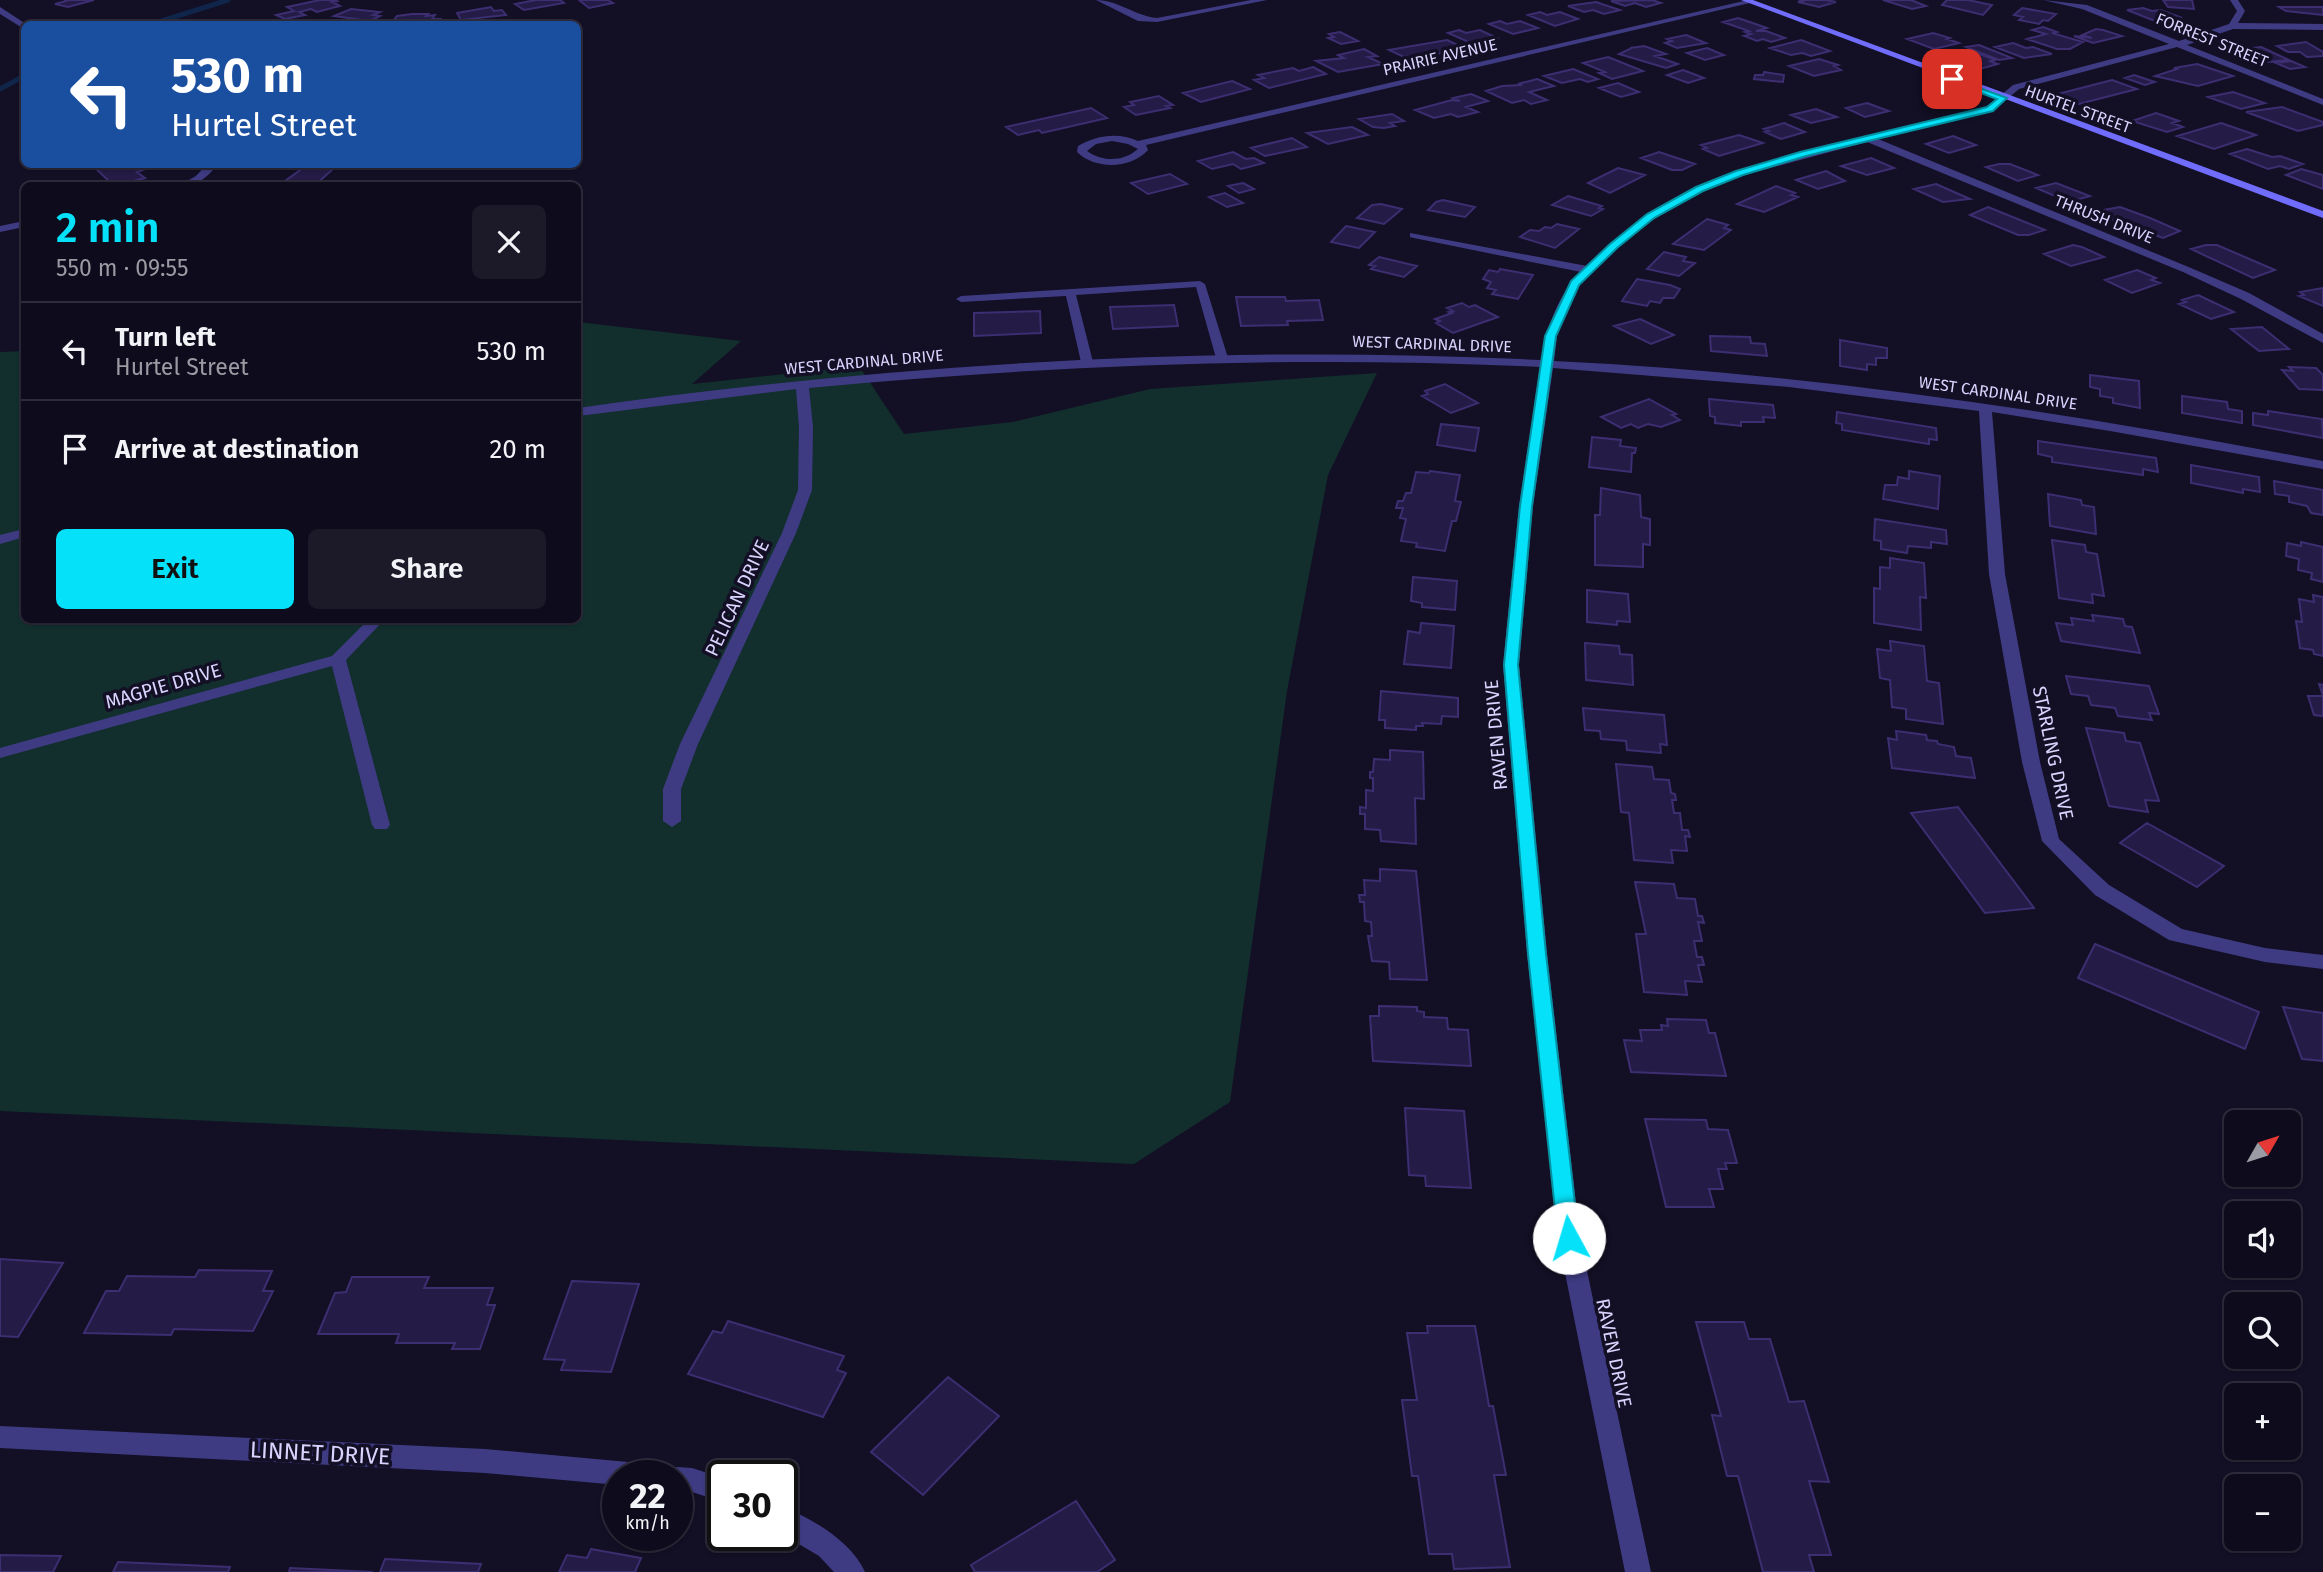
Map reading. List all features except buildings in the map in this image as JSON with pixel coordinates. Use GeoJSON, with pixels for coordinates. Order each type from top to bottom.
{"type":"FeatureCollection","features":[{"type":"Feature","properties":{"kind":"street","name":"FORREST STREET"},"geometry":{"type":"LineString","coordinates":[[2047,0],[2084,7],[2323,102]]}},
{"type":"Feature","properties":{"kind":"street"},"geometry":{"type":"LineString","coordinates":[[2232,26],[2241,11],[2234,0]]}},
{"type":"Feature","properties":{"kind":"street","name":"HURTEL STREET"},"geometry":{"type":"LineString","coordinates":[[1747,1],[2323,215]]}},
{"type":"Feature","properties":{"kind":"street","name":"PRAIRIE AVENUE"},"geometry":{"type":"LineString","coordinates":[[1138,144],[1142,147],[1141,154],[1128,160],[1099,160],[1082,152],[1086,144],[1102,139],[1122,139],[1138,144],[1747,1]]}},
{"type":"Feature","properties":{"kind":"street"},"geometry":{"type":"LineString","coordinates":[[0,10],[21,24]]}},
{"type":"Feature","properties":{"kind":"street"},"geometry":{"type":"LineString","coordinates":[[0,25],[21,24]]}},
{"type":"Feature","properties":{"kind":"street","name":"RAVEN DRIVE"},"geometry":{"type":"LineString","coordinates":[[1638,1572],[1569,1238],[1537,954],[1511,665],[1526,506],[1550,336],[1575,284],[1588,270],[1651,216],[1700,189],[1740,173],[1867,138],[1990,109],[2017,87],[2206,37],[2232,26]]}},
{"type":"Feature","properties":{"kind":"street"},"geometry":{"type":"LineString","coordinates":[[2232,26],[2323,27]]}},
{"type":"Feature","properties":{"kind":"street","name":"THRUSH DRIVE"},"geometry":{"type":"LineString","coordinates":[[1867,138],[2187,270],[2257,302],[2323,339]]}},
{"type":"Feature","properties":{"kind":"street"},"geometry":{"type":"LineString","coordinates":[[192,182],[200,178],[209,168]]}},
{"type":"Feature","properties":{"kind":"street"},"geometry":{"type":"LineString","coordinates":[[0,229],[21,225]]}},
{"type":"Feature","properties":{"kind":"street"},"geometry":{"type":"LineString","coordinates":[[1414,235],[1588,270]]}},
{"type":"Feature","properties":{"kind":"street","name":"WEST CARDINAL DRIVE"},"geometry":{"type":"LineString","coordinates":[[581,412],[802,385],[1087,362],[1222,358],[1465,360],[1781,383],[2093,424],[2323,465]]}},
{"type":"Feature","properties":{"kind":"street","name":"PELICAN DRIVE"},"geometry":{"type":"LineString","coordinates":[[672,821],[673,789],[689,744],[789,533],[805,490],[806,428],[802,385]]}},
{"type":"Feature","properties":{"kind":"street","name":"STARLING DRIVE"},"geometry":{"type":"LineString","coordinates":[[1985,409],[1997,573],[2031,762],[2050,841],[2102,890],[2176,935],[2265,955],[2323,962]]}},
{"type":"Feature","properties":{"kind":"street"},"geometry":{"type":"LineString","coordinates":[[0,540],[21,534]]}},
{"type":"Feature","properties":{"kind":"street"},"geometry":{"type":"LineString","coordinates":[[373,623],[338,659],[382,825]]}},
{"type":"Feature","properties":{"kind":"street","name":"MAGPIE DRIVE"},"geometry":{"type":"LineString","coordinates":[[0,753],[338,659]]}},
{"type":"Feature","properties":{"kind":"street","name":"LINNET DRIVE"},"geometry":{"type":"LineString","coordinates":[[0,1437],[485,1461],[602,1472]]}},
{"type":"Feature","properties":{"kind":"street"},"geometry":{"type":"LineString","coordinates":[[798,1529],[828,1547],[852,1572]]}},
{"type":"Feature","properties":{"kind":"lane"},"geometry":{"type":"LineString","coordinates":[[1100,0],[1141,19],[1157,20],[1263,0]]}},
{"type":"Feature","properties":{"kind":"lane"},"geometry":{"type":"LineString","coordinates":[[961,299],[1200,284],[1222,358]]}},
{"type":"Feature","properties":{"kind":"lane"},"geometry":{"type":"LineString","coordinates":[[1070,291],[1087,362]]}},
{"type":"Feature","properties":{"kind":"green space"},"geometry":{"type":"Polygon","coordinates":[[[581,322],[741,341],[692,384],[859,366],[904,434],[1013,422],[1150,389],[1377,373],[1328,475],[1287,691],[1230,1102],[1134,1164],[0,1111],[0,352],[21,351],[21,623],[581,623],[581,322]]]}},
{"type":"Feature","properties":{"kind":"waterway"},"geometry":{"type":"LineString","coordinates":[[162,21],[228,0]]}},
{"type":"Feature","properties":{"kind":"waterway"},"geometry":{"type":"LineString","coordinates":[[0,89],[21,78]]}},
{"type":"Feature","properties":{"kind":"route"},"geometry":{"type":"LineString","coordinates":[[1569,1238],[1537,954],[1511,665],[1526,506],[1550,336],[1575,284],[1614,246],[1651,216],[1700,189],[1740,173],[1803,154],[1990,109],[2003,98],[1952,79]]}}]}
